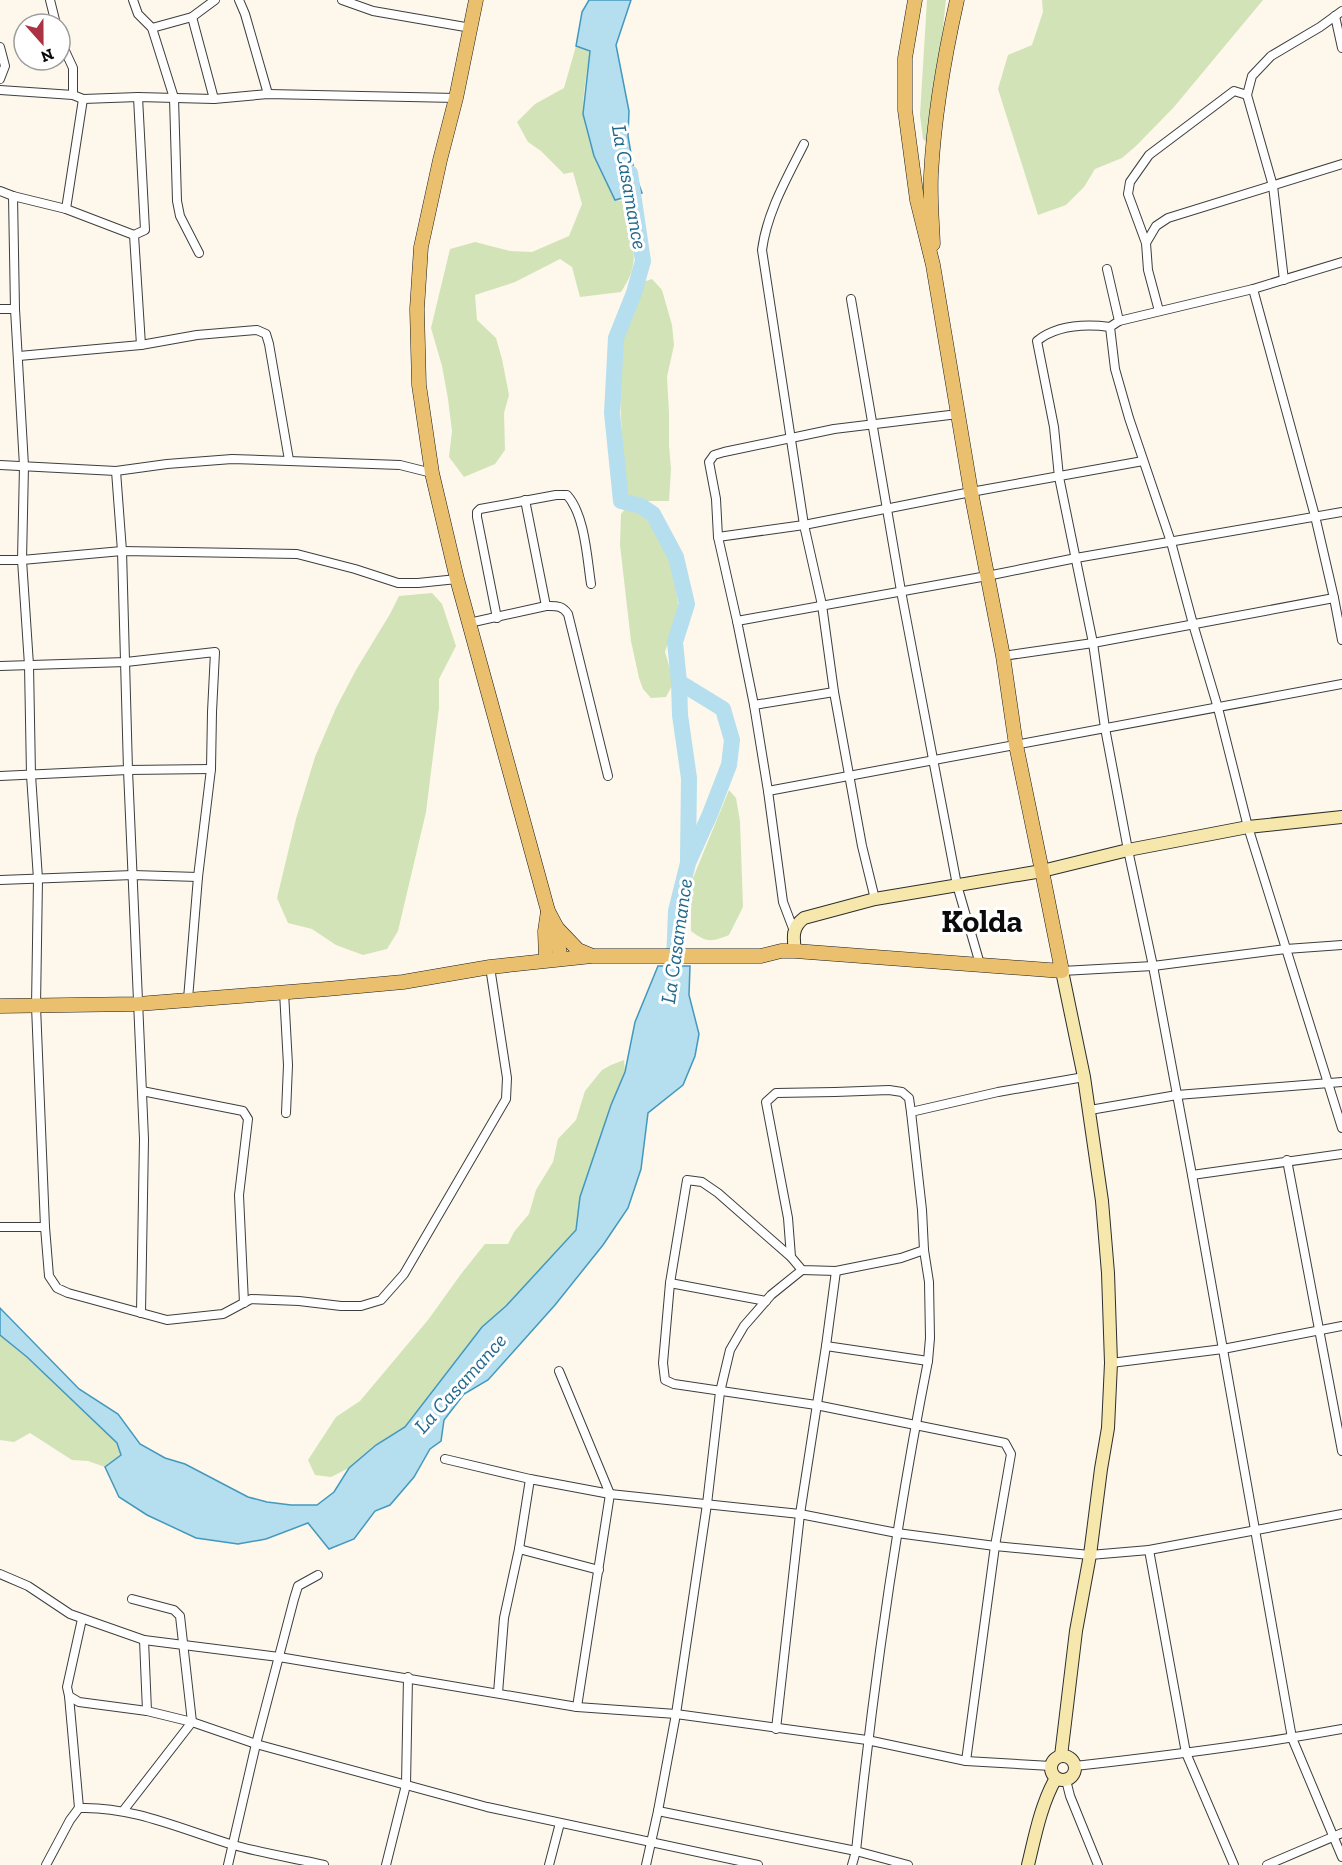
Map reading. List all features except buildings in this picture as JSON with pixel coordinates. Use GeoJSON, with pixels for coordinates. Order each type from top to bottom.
{"type":"FeatureCollection","features":[{"type":"Feature","properties":{"kind":"main road"},"geometry":{"type":"LineString","coordinates":[[476,0],[421,247],[417,309],[419,386],[432,473],[457,579],[548,911],[557,928],[578,950],[592,956]]}},
{"type":"Feature","properties":{"kind":"main road"},"geometry":{"type":"LineString","coordinates":[[915,0],[905,58],[904,110],[917,200],[933,265],[971,492],[1003,656],[1016,745],[1090,1110],[1102,1201],[1108,1273],[1111,1363],[1108,1428],[1090,1555],[1076,1631],[1061,1756]]}},
{"type":"Feature","properties":{"kind":"main road"},"geometry":{"type":"LineString","coordinates":[[933,265],[931,176],[944,56],[957,0]]}},
{"type":"Feature","properties":{"kind":"main road"},"geometry":{"type":"LineString","coordinates":[[795,951],[794,931],[797,924],[804,918],[875,899],[1042,871],[1128,850],[1248,827],[1342,817]]}},
{"type":"Feature","properties":{"kind":"main road"},"geometry":{"type":"LineString","coordinates":[[548,911],[545,931],[553,960]]}},
{"type":"Feature","properties":{"kind":"main road"},"geometry":{"type":"LineString","coordinates":[[553,960],[557,928]]}},
{"type":"Feature","properties":{"kind":"main road"},"geometry":{"type":"LineString","coordinates":[[0,1006],[138,1004],[403,982],[490,968],[592,956],[761,956],[781,951],[795,951],[1062,971]]}},
{"type":"Feature","properties":{"kind":"main road"},"geometry":{"type":"LineString","coordinates":[[1028,1865],[1039,1821],[1052,1786],[1061,1779],[1074,1775],[1075,1766],[1070,1758],[1061,1756],[1056,1758],[1051,1770],[1061,1779]]}},
{"type":"Feature","properties":{"kind":"street"},"geometry":{"type":"LineString","coordinates":[[133,0],[138,14],[152,28],[174,98],[177,201],[180,216],[199,253]]}},
{"type":"Feature","properties":{"kind":"street"},"geometry":{"type":"LineString","coordinates":[[152,28],[192,18],[215,0]]}},
{"type":"Feature","properties":{"kind":"street"},"geometry":{"type":"LineString","coordinates":[[242,0],[268,94]]}},
{"type":"Feature","properties":{"kind":"street"},"geometry":{"type":"LineString","coordinates":[[342,0],[373,12],[471,28]]}},
{"type":"Feature","properties":{"kind":"street"},"geometry":{"type":"LineString","coordinates":[[1284,280],[1273,186],[1247,95],[1252,76],[1271,56],[1339,14],[1342,48]]}},
{"type":"Feature","properties":{"kind":"street"},"geometry":{"type":"LineString","coordinates":[[192,18],[214,99]]}},
{"type":"Feature","properties":{"kind":"street"},"geometry":{"type":"LineString","coordinates":[[0,47],[5,66],[0,79]]}},
{"type":"Feature","properties":{"kind":"street"},"geometry":{"type":"LineString","coordinates":[[72,66],[73,96]]}},
{"type":"Feature","properties":{"kind":"street"},"geometry":{"type":"LineString","coordinates":[[0,90],[73,96],[83,99],[138,97],[214,99],[268,94],[456,98]]}},
{"type":"Feature","properties":{"kind":"street"},"geometry":{"type":"LineString","coordinates":[[1159,310],[1148,270],[1146,243],[1128,194],[1130,182],[1149,155],[1234,91],[1247,95]]}},
{"type":"Feature","properties":{"kind":"street"},"geometry":{"type":"LineString","coordinates":[[0,191],[66,209],[134,235],[145,230],[138,97]]}},
{"type":"Feature","properties":{"kind":"street"},"geometry":{"type":"LineString","coordinates":[[66,209],[83,99]]}},
{"type":"Feature","properties":{"kind":"street"},"geometry":{"type":"LineString","coordinates":[[804,144],[764,230],[762,250],[804,525],[822,605],[834,692],[862,846],[875,899]]}},
{"type":"Feature","properties":{"kind":"street"},"geometry":{"type":"LineString","coordinates":[[1146,243],[1156,226],[1168,218],[1342,164]]}},
{"type":"Feature","properties":{"kind":"street"},"geometry":{"type":"LineString","coordinates":[[13,196],[15,309],[24,466],[22,560],[38,879],[36,1006],[48,1276],[57,1288],[68,1293],[167,1320],[223,1314],[251,1299],[341,1306],[361,1306],[381,1300],[404,1274],[506,1099],[507,1078],[490,968]]}},
{"type":"Feature","properties":{"kind":"street"},"geometry":{"type":"LineString","coordinates":[[134,235],[141,345]]}},
{"type":"Feature","properties":{"kind":"street"},"geometry":{"type":"LineString","coordinates":[[1342,262],[1253,289],[1119,321],[1110,327],[1091,325],[1059,330],[1046,334],[1037,341],[1054,427],[1059,477],[1094,644],[1106,728],[1128,850],[1154,966],[1292,1738],[1338,1835],[1342,1857]]}},
{"type":"Feature","properties":{"kind":"street"},"geometry":{"type":"LineString","coordinates":[[1107,269],[1119,321]]}},
{"type":"Feature","properties":{"kind":"street"},"geometry":{"type":"LineString","coordinates":[[1253,289],[1315,516],[1342,640]]}},
{"type":"Feature","properties":{"kind":"street"},"geometry":{"type":"LineString","coordinates":[[851,299],[874,424],[886,509],[932,760],[957,885],[980,964]]}},
{"type":"Feature","properties":{"kind":"street"},"geometry":{"type":"LineString","coordinates":[[0,309],[15,309]]}},
{"type":"Feature","properties":{"kind":"street"},"geometry":{"type":"LineString","coordinates":[[1110,327],[1115,369],[1129,418],[1171,542],[1218,708],[1248,827],[1342,1128]]}},
{"type":"Feature","properties":{"kind":"street"},"geometry":{"type":"LineString","coordinates":[[19,356],[141,345],[197,334],[257,330],[266,334],[289,460]]}},
{"type":"Feature","properties":{"kind":"street"},"geometry":{"type":"LineString","coordinates":[[794,931],[783,902],[754,705],[738,621],[718,537],[716,499],[709,462],[714,455],[834,429],[958,414]]}},
{"type":"Feature","properties":{"kind":"street"},"geometry":{"type":"LineString","coordinates":[[0,465],[116,471],[200,461],[289,460],[399,465],[432,473]]}},
{"type":"Feature","properties":{"kind":"street"},"geometry":{"type":"LineString","coordinates":[[718,537],[804,525],[971,492],[1143,462]]}},
{"type":"Feature","properties":{"kind":"street"},"geometry":{"type":"LineString","coordinates":[[116,471],[122,551],[128,770],[144,1139],[141,1313]]}},
{"type":"Feature","properties":{"kind":"street"},"geometry":{"type":"LineString","coordinates":[[497,618],[477,512],[480,509],[567,495],[575,503],[586,546],[591,584]]}},
{"type":"Feature","properties":{"kind":"street"},"geometry":{"type":"LineString","coordinates":[[525,500],[546,606]]}},
{"type":"Feature","properties":{"kind":"street"},"geometry":{"type":"LineString","coordinates":[[738,621],[1076,558],[1342,512]]}},
{"type":"Feature","properties":{"kind":"street"},"geometry":{"type":"LineString","coordinates":[[0,560],[122,551],[297,554],[356,569],[398,583],[457,579]]}},
{"type":"Feature","properties":{"kind":"street"},"geometry":{"type":"LineString","coordinates":[[1003,656],[1094,644],[1334,598]]}},
{"type":"Feature","properties":{"kind":"street"},"geometry":{"type":"LineString","coordinates":[[469,623],[546,606],[559,606],[565,609],[608,776]]}},
{"type":"Feature","properties":{"kind":"street"},"geometry":{"type":"LineString","coordinates":[[0,666],[126,662],[215,652],[211,769],[198,877],[188,999]]}},
{"type":"Feature","properties":{"kind":"street"},"geometry":{"type":"LineString","coordinates":[[768,791],[1342,684]]}},
{"type":"Feature","properties":{"kind":"street"},"geometry":{"type":"LineString","coordinates":[[754,705],[834,692]]}},
{"type":"Feature","properties":{"kind":"street"},"geometry":{"type":"LineString","coordinates":[[0,776],[211,769]]}},
{"type":"Feature","properties":{"kind":"street"},"geometry":{"type":"LineString","coordinates":[[0,880],[133,875],[198,877]]}},
{"type":"Feature","properties":{"kind":"street"},"geometry":{"type":"LineString","coordinates":[[1062,971],[1154,966],[1286,949],[1342,945]]}},
{"type":"Feature","properties":{"kind":"street"},"geometry":{"type":"LineString","coordinates":[[284,992],[288,1065],[286,1113]]}},
{"type":"Feature","properties":{"kind":"street"},"geometry":{"type":"LineString","coordinates":[[911,1112],[998,1092],[1084,1077]]}},
{"type":"Feature","properties":{"kind":"street"},"geometry":{"type":"LineString","coordinates":[[1090,1110],[1177,1095],[1342,1082]]}},
{"type":"Feature","properties":{"kind":"street"},"geometry":{"type":"LineString","coordinates":[[791,1257],[788,1218],[766,1101],[776,1093],[889,1090],[902,1092],[909,1098],[911,1112],[929,1282],[930,1338],[928,1361],[897,1533],[867,1740],[856,1851],[852,1865]]}},
{"type":"Feature","properties":{"kind":"street"},"geometry":{"type":"LineString","coordinates":[[142,1091],[246,1114],[248,1128],[239,1195],[244,1303]]}},
{"type":"Feature","properties":{"kind":"street"},"geometry":{"type":"LineString","coordinates":[[1192,1175],[1342,1154]]}},
{"type":"Feature","properties":{"kind":"street"},"geometry":{"type":"LineString","coordinates":[[1287,1160],[1342,1451]]}},
{"type":"Feature","properties":{"kind":"street"},"geometry":{"type":"LineString","coordinates":[[802,1270],[791,1257],[718,1192],[702,1182],[687,1180],[670,1283],[663,1363],[665,1380],[674,1384],[720,1392],[816,1405],[1005,1443],[1011,1454],[995,1546],[966,1761]]}},
{"type":"Feature","properties":{"kind":"street"},"geometry":{"type":"LineString","coordinates":[[0,1227],[45,1227]]}},
{"type":"Feature","properties":{"kind":"street"},"geometry":{"type":"LineString","coordinates":[[646,1865],[676,1714],[707,1504],[720,1392],[730,1350],[744,1326],[766,1302],[802,1270],[836,1271],[901,1258],[924,1250]]}},
{"type":"Feature","properties":{"kind":"street"},"geometry":{"type":"LineString","coordinates":[[776,1729],[800,1514],[836,1271]]}},
{"type":"Feature","properties":{"kind":"street"},"geometry":{"type":"LineString","coordinates":[[670,1283],[766,1302]]}},
{"type":"Feature","properties":{"kind":"street"},"geometry":{"type":"LineString","coordinates":[[1111,1363],[1223,1349],[1342,1326]]}},
{"type":"Feature","properties":{"kind":"street"},"geometry":{"type":"LineString","coordinates":[[826,1346],[928,1361]]}},
{"type":"Feature","properties":{"kind":"street"},"geometry":{"type":"LineString","coordinates":[[559,1371],[610,1494],[577,1707]]}},
{"type":"Feature","properties":{"kind":"street"},"geometry":{"type":"LineString","coordinates":[[446,1459],[530,1479],[610,1494],[800,1514],[897,1533],[995,1546],[1090,1555],[1149,1550],[1342,1514]]}},
{"type":"Feature","properties":{"kind":"street"},"geometry":{"type":"LineString","coordinates":[[498,1693],[504,1618],[519,1549],[530,1479]]}},
{"type":"Feature","properties":{"kind":"street"},"geometry":{"type":"LineString","coordinates":[[519,1549],[599,1570]]}},
{"type":"Feature","properties":{"kind":"street"},"geometry":{"type":"LineString","coordinates":[[1149,1550],[1186,1753],[1234,1865]]}},
{"type":"Feature","properties":{"kind":"street"},"geometry":{"type":"LineString","coordinates":[[0,1574],[28,1586],[70,1614],[144,1640],[279,1657],[577,1707],[676,1714],[867,1740],[966,1761],[1051,1766]]}},
{"type":"Feature","properties":{"kind":"street"},"geometry":{"type":"LineString","coordinates":[[228,1865],[256,1744],[298,1586],[318,1575]]}},
{"type":"Feature","properties":{"kind":"street"},"geometry":{"type":"LineString","coordinates":[[123,1811],[192,1722],[180,1616],[174,1610],[132,1599]]}},
{"type":"Feature","properties":{"kind":"street"},"geometry":{"type":"LineString","coordinates":[[46,1865],[79,1808],[67,1687],[82,1619]]}},
{"type":"Feature","properties":{"kind":"street"},"geometry":{"type":"LineString","coordinates":[[144,1640],[147,1711]]}},
{"type":"Feature","properties":{"kind":"street"},"geometry":{"type":"LineString","coordinates":[[386,1865],[406,1785],[408,1677]]}},
{"type":"Feature","properties":{"kind":"street"},"geometry":{"type":"LineString","coordinates":[[69,1696],[79,1702],[147,1711],[192,1722],[256,1744],[487,1807],[758,1865]]}},
{"type":"Feature","properties":{"kind":"street"},"geometry":{"type":"LineString","coordinates":[[1075,1766],[1186,1753],[1342,1729]]}},
{"type":"Feature","properties":{"kind":"street"},"geometry":{"type":"LineString","coordinates":[[1061,1779],[1098,1865]]}},
{"type":"Feature","properties":{"kind":"street"},"geometry":{"type":"LineString","coordinates":[[79,1808],[123,1811],[233,1845],[324,1865]]}},
{"type":"Feature","properties":{"kind":"street"},"geometry":{"type":"LineString","coordinates":[[658,1811],[856,1851],[908,1865]]}},
{"type":"Feature","properties":{"kind":"street"},"geometry":{"type":"LineString","coordinates":[[549,1865],[560,1823]]}},
{"type":"Feature","properties":{"kind":"street"},"geometry":{"type":"LineString","coordinates":[[1268,1865],[1338,1835]]}},
{"type":"Feature","properties":{"kind":"green space"},"geometry":{"type":"Polygon","coordinates":[[[927,0],[946,0],[930,146],[923,139],[920,115],[927,0]]]}},
{"type":"Feature","properties":{"kind":"green space"},"geometry":{"type":"Polygon","coordinates":[[[1042,0],[1263,0],[1174,107],[1136,146],[1122,158],[1095,169],[1084,187],[1066,205],[1038,215],[998,89],[1008,55],[1032,45],[1043,12],[1042,0]]]}},
{"type":"Feature","properties":{"kind":"green space"},"geometry":{"type":"Polygon","coordinates":[[[576,46],[590,50],[583,102],[586,127],[596,159],[615,200],[626,201],[633,242],[632,268],[621,292],[580,297],[572,267],[560,259],[515,282],[475,295],[477,320],[496,338],[509,395],[504,413],[505,450],[495,464],[464,477],[449,457],[452,431],[448,399],[442,366],[431,328],[450,249],[475,242],[510,251],[532,252],[569,236],[582,204],[573,172],[564,174],[541,151],[528,142],[517,122],[535,104],[564,88],[576,46]]]}},
{"type":"Feature","properties":{"kind":"green space"},"geometry":{"type":"Polygon","coordinates":[[[652,279],[662,290],[672,325],[674,345],[667,377],[671,469],[669,501],[636,501],[625,495],[618,358],[621,336],[643,282],[652,279]]]}},
{"type":"Feature","properties":{"kind":"green space"},"geometry":{"type":"Polygon","coordinates":[[[630,503],[642,512],[671,556],[679,609],[665,652],[674,682],[666,697],[651,698],[643,689],[631,641],[620,545],[621,514],[630,503]]]}},
{"type":"Feature","properties":{"kind":"green space"},"geometry":{"type":"Polygon","coordinates":[[[432,593],[442,604],[456,646],[439,679],[439,708],[426,812],[398,931],[387,949],[363,955],[336,945],[312,929],[288,923],[277,898],[296,819],[315,757],[336,708],[399,596],[432,593]]]}},
{"type":"Feature","properties":{"kind":"green space"},"geometry":{"type":"Polygon","coordinates":[[[729,790],[736,798],[740,821],[743,907],[729,935],[709,940],[691,931],[691,883],[729,790]]]}},
{"type":"Feature","properties":{"kind":"green space"},"geometry":{"type":"Polygon","coordinates":[[[624,1060],[625,1072],[611,1105],[580,1197],[576,1230],[506,1306],[482,1327],[405,1427],[376,1445],[349,1468],[331,1477],[315,1475],[308,1460],[336,1417],[360,1401],[428,1320],[485,1244],[508,1244],[514,1232],[529,1214],[536,1190],[553,1162],[558,1139],[576,1120],[585,1091],[602,1070],[624,1060]]]}},
{"type":"Feature","properties":{"kind":"green space"},"geometry":{"type":"Polygon","coordinates":[[[0,1335],[27,1357],[117,1443],[121,1455],[105,1467],[88,1461],[72,1460],[30,1433],[14,1442],[0,1440],[0,1335]]]}},
{"type":"Feature","properties":{"kind":"water"},"geometry":{"type":"Polygon","coordinates":[[[589,0],[631,0],[616,45],[629,111],[628,136],[634,171],[642,193],[615,200],[594,156],[583,114],[590,51],[576,46],[582,12],[589,0]]]}},
{"type":"Feature","properties":{"kind":"water"},"geometry":{"type":"Polygon","coordinates":[[[658,966],[690,966],[689,995],[699,1034],[695,1056],[683,1085],[648,1113],[641,1169],[628,1208],[603,1245],[555,1305],[488,1380],[464,1394],[444,1420],[441,1441],[430,1449],[414,1477],[390,1505],[375,1511],[354,1539],[329,1549],[308,1523],[266,1539],[238,1544],[196,1538],[147,1515],[119,1497],[105,1467],[121,1455],[117,1443],[27,1357],[0,1335],[0,1308],[79,1389],[118,1414],[140,1444],[165,1458],[185,1464],[248,1497],[291,1505],[317,1505],[334,1492],[349,1468],[376,1445],[405,1427],[482,1327],[506,1306],[576,1230],[580,1197],[611,1105],[625,1072],[635,1022],[658,966]]]}},
{"type":"Feature","properties":{"kind":"waterway","name":"La Casamance"},"geometry":{"type":"LineString","coordinates":[[630,173],[643,261],[634,293],[616,338],[612,413],[621,501],[641,506],[653,514],[676,557],[687,604],[675,642],[679,682],[723,709],[732,740],[729,765],[688,863],[676,911],[673,988]]}},
{"type":"Feature","properties":{"kind":"waterway"},"geometry":{"type":"LineString","coordinates":[[679,682],[680,715],[689,778],[688,859]]}},
{"type":"Feature","properties":{"kind":"district","name":"Kolda"},"geometry":{"type":"Point","coordinates":[982,921]}}]}
